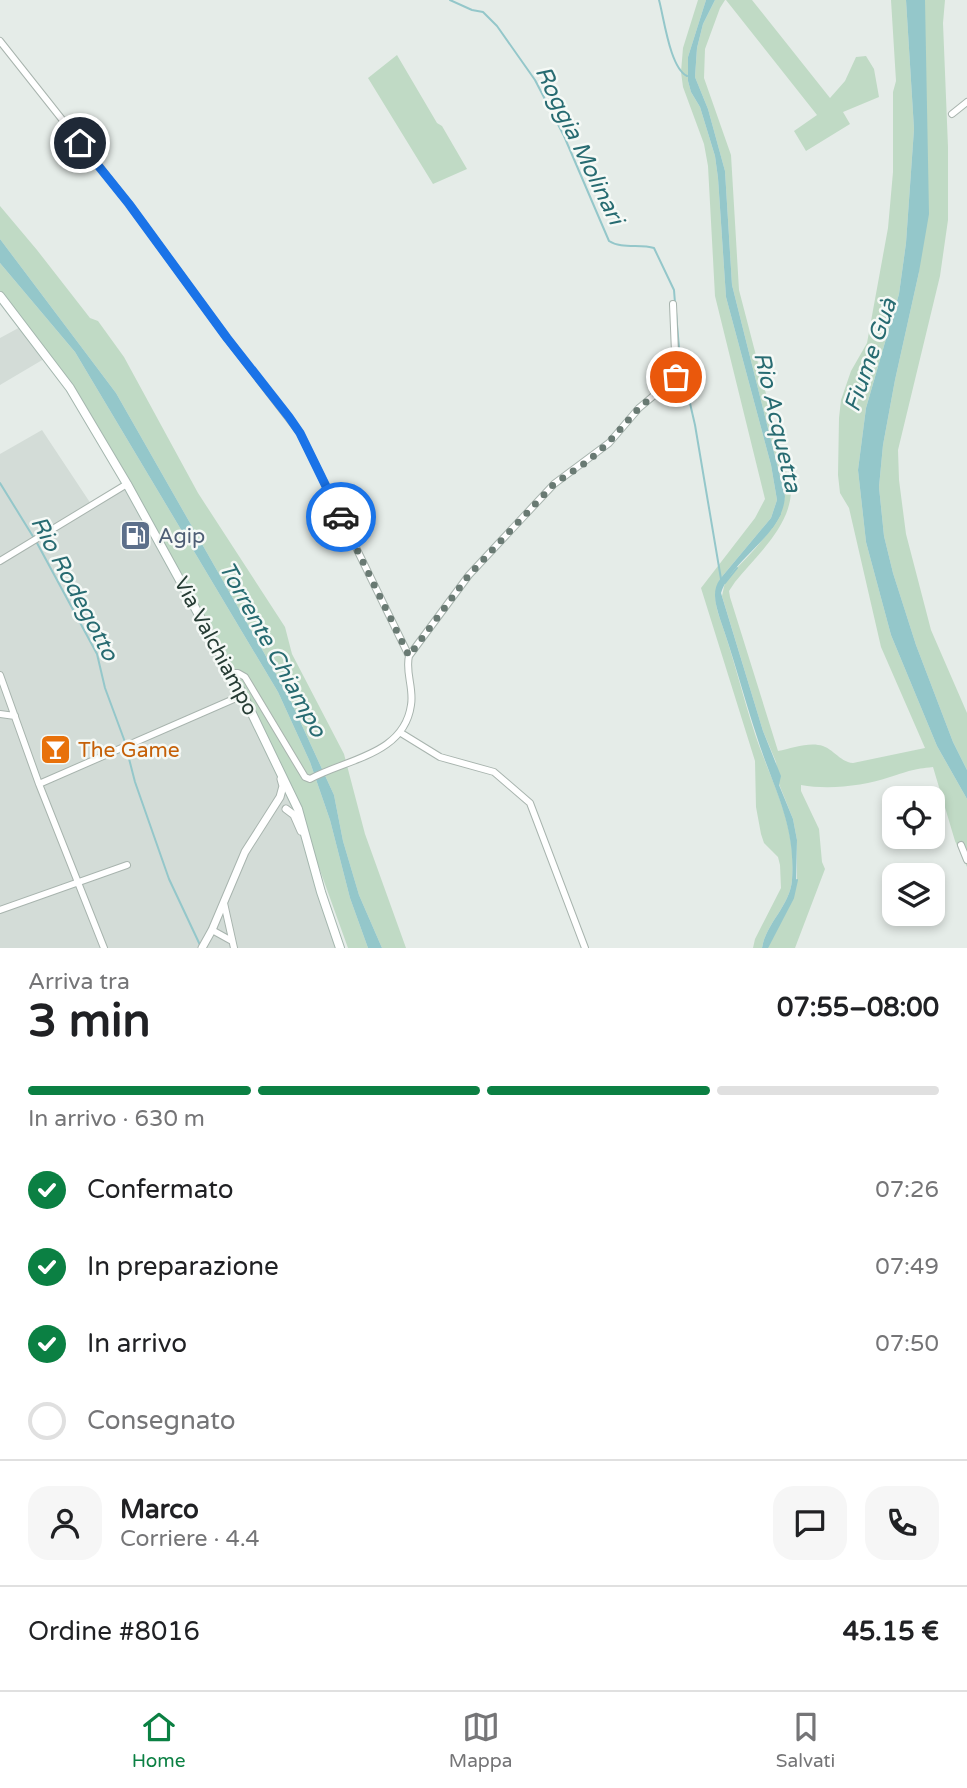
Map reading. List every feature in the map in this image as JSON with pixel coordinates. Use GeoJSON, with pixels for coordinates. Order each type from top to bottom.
{"type":"FeatureCollection","features":[{"type":"Feature","properties":{"kind":"main road","name":"Via Valchiampo"},"geometry":{"type":"LineString","coordinates":[[0,296],[61,375],[127,484],[243,695],[294,799],[341,948]]}},
{"type":"Feature","properties":{"kind":"street"},"geometry":{"type":"LineString","coordinates":[[0,41],[129,204],[300,433],[409,656]]}},
{"type":"Feature","properties":{"kind":"street"},"geometry":{"type":"LineString","coordinates":[[953,114],[967,102]]}},
{"type":"Feature","properties":{"kind":"street"},"geometry":{"type":"LineString","coordinates":[[231,673],[244,677],[305,777],[310,779],[377,751],[401,733],[408,720],[412,695],[407,664],[409,656],[469,575],[554,484],[588,461],[639,408],[676,377],[673,304]]}},
{"type":"Feature","properties":{"kind":"street"},"geometry":{"type":"LineString","coordinates":[[0,561],[127,484]]}},
{"type":"Feature","properties":{"kind":"street"},"geometry":{"type":"LineString","coordinates":[[0,675],[39,784],[104,948]]}},
{"type":"Feature","properties":{"kind":"street"},"geometry":{"type":"LineString","coordinates":[[39,784],[243,695]]}},
{"type":"Feature","properties":{"kind":"street"},"geometry":{"type":"LineString","coordinates":[[0,714],[15,716]]}},
{"type":"Feature","properties":{"kind":"street"},"geometry":{"type":"LineString","coordinates":[[401,733],[440,757],[495,772],[530,803],[585,948]]}},
{"type":"Feature","properties":{"kind":"street"},"geometry":{"type":"LineString","coordinates":[[202,948],[245,852],[278,801],[283,786],[273,755]]}},
{"type":"Feature","properties":{"kind":"street"},"geometry":{"type":"LineString","coordinates":[[278,801],[294,799]]}},
{"type":"Feature","properties":{"kind":"street"},"geometry":{"type":"LineString","coordinates":[[269,815],[286,809],[294,799]]}},
{"type":"Feature","properties":{"kind":"street"},"geometry":{"type":"LineString","coordinates":[[286,809],[293,815],[309,846]]}},
{"type":"Feature","properties":{"kind":"street"},"geometry":{"type":"LineString","coordinates":[[961,845],[967,860]]}},
{"type":"Feature","properties":{"kind":"street"},"geometry":{"type":"LineString","coordinates":[[0,910],[127,865]]}},
{"type":"Feature","properties":{"kind":"street"},"geometry":{"type":"LineString","coordinates":[[224,903],[232,945]]}},
{"type":"Feature","properties":{"kind":"street"},"geometry":{"type":"LineString","coordinates":[[212,930],[226,936],[232,945]]}},
{"type":"Feature","properties":{"kind":"shaded area"},"geometry":{"type":"Polygon","coordinates":[[[24,325],[49,356],[0,385],[0,338],[24,325]]]}},
{"type":"Feature","properties":{"kind":"shaded area"},"geometry":{"type":"Polygon","coordinates":[[[42,430],[91,504],[126,483],[289,784],[339,948],[0,948],[0,454],[42,430]]]}},
{"type":"Feature","properties":{"kind":"green space"},"geometry":{"type":"Polygon","coordinates":[[[698,0],[706,0],[688,57],[688,81],[700,107],[715,156],[726,297],[771,465],[777,500],[771,518],[720,579],[716,594],[718,614],[751,722],[782,807],[791,842],[793,860],[790,889],[768,930],[762,948],[753,948],[781,888],[780,865],[778,857],[764,843],[761,834],[756,807],[755,761],[701,588],[755,518],[765,499],[715,296],[708,166],[704,144],[683,87],[683,48],[698,0]]]}},
{"type":"Feature","properties":{"kind":"green space"},"geometry":{"type":"Polygon","coordinates":[[[715,0],[725,0],[705,49],[704,78],[731,155],[739,290],[791,490],[785,516],[779,528],[735,582],[729,591],[730,597],[778,751],[803,745],[818,745],[853,763],[925,748],[881,647],[849,508],[840,493],[838,475],[841,400],[851,371],[867,343],[888,228],[893,172],[893,92],[896,81],[891,0],[906,0],[914,129],[906,243],[899,294],[866,408],[858,470],[866,542],[891,635],[937,746],[967,799],[967,867],[955,841],[945,807],[945,786],[939,786],[933,767],[911,770],[858,785],[801,785],[801,791],[819,829],[825,869],[795,948],[767,948],[793,897],[797,879],[797,840],[793,819],[779,784],[776,762],[763,731],[722,596],[729,576],[771,529],[785,496],[732,285],[725,171],[708,109],[695,77],[697,48],[703,24],[715,0]]]}},
{"type":"Feature","properties":{"kind":"green space"},"geometry":{"type":"Polygon","coordinates":[[[726,0],[752,0],[830,98],[845,81],[856,57],[866,56],[874,69],[879,97],[843,112],[850,124],[806,151],[794,131],[817,115],[726,0]]]}},
{"type":"Feature","properties":{"kind":"green space"},"geometry":{"type":"Polygon","coordinates":[[[925,0],[945,0],[943,23],[948,220],[940,276],[898,450],[899,480],[906,534],[931,630],[967,713],[967,770],[953,742],[916,645],[893,573],[884,536],[879,487],[883,445],[895,380],[919,272],[925,0]]]}},
{"type":"Feature","properties":{"kind":"green space"},"geometry":{"type":"Polygon","coordinates":[[[397,55],[467,169],[433,184],[368,78],[397,55]]]}},
{"type":"Feature","properties":{"kind":"green space"},"geometry":{"type":"Polygon","coordinates":[[[0,206],[90,318],[98,321],[124,357],[198,493],[285,627],[292,654],[344,754],[365,834],[406,948],[382,948],[359,895],[343,841],[334,795],[288,695],[116,393],[0,239],[0,206]]]}},
{"type":"Feature","properties":{"kind":"green space"},"geometry":{"type":"Polygon","coordinates":[[[0,263],[75,352],[278,692],[310,762],[330,820],[350,898],[368,948],[348,948],[289,784],[91,419],[0,292],[0,263]]]}},
{"type":"Feature","properties":{"kind":"water"},"geometry":{"type":"Polygon","coordinates":[[[706,0],[715,0],[703,24],[697,48],[695,77],[708,109],[725,171],[732,285],[785,496],[776,523],[736,568],[721,593],[763,731],[781,776],[779,785],[793,819],[797,840],[796,886],[793,897],[767,948],[762,948],[764,939],[787,898],[792,880],[790,841],[782,807],[720,619],[715,594],[720,579],[771,518],[777,500],[771,465],[726,297],[715,156],[700,107],[688,81],[688,57],[706,0]]]}},
{"type":"Feature","properties":{"kind":"water"},"geometry":{"type":"Polygon","coordinates":[[[906,0],[925,0],[929,214],[883,445],[879,487],[884,536],[893,573],[916,645],[953,742],[967,770],[967,799],[937,746],[891,635],[866,542],[858,470],[866,408],[899,294],[906,243],[914,129],[906,0]]]}},
{"type":"Feature","properties":{"kind":"water"},"geometry":{"type":"Polygon","coordinates":[[[0,239],[116,393],[288,695],[334,795],[343,841],[359,895],[382,948],[368,948],[350,898],[330,820],[310,762],[278,692],[75,352],[0,263],[0,239]]]}},
{"type":"Feature","properties":{"kind":"waterway","name":"Roggia Molinari"},"geometry":{"type":"LineString","coordinates":[[450,0],[483,12],[497,26],[535,80],[564,136],[609,241],[619,245],[654,248],[674,290],[675,303]]}},
{"type":"Feature","properties":{"kind":"waterway"},"geometry":{"type":"LineString","coordinates":[[659,0],[672,53],[681,71],[687,76]]}},
{"type":"Feature","properties":{"kind":"waterway","name":"Roggia Molinari"},"geometry":{"type":"LineString","coordinates":[[676,312],[680,360],[695,425],[721,579]]}},
{"type":"Feature","properties":{"kind":"waterway","name":"Rio Rodegotto"},"geometry":{"type":"LineString","coordinates":[[0,483],[37,543],[97,654],[105,688],[125,742]]}},
{"type":"Feature","properties":{"kind":"waterway","name":"Rio Acquetta"},"geometry":{"type":"LineString","coordinates":[[772,527],[780,514]]}},
{"type":"Feature","properties":{"kind":"waterway","name":"Rio Acquetta"},"geometry":{"type":"LineString","coordinates":[[725,583],[737,568]]}},
{"type":"Feature","properties":{"kind":"waterway","name":"Rio Rodegotto"},"geometry":{"type":"LineString","coordinates":[[126,747],[135,782],[169,879],[200,945]]}},
{"type":"Feature","properties":{"kind":"waterway","name":"Rio Acquetta"},"geometry":{"type":"LineString","coordinates":[[767,948],[793,898],[797,880]]}},
{"type":"Feature","properties":{"kind":"way so far"},"geometry":{"type":"LineString","coordinates":[[341,517],[409,656],[469,575],[554,484],[588,461],[639,408],[676,377]]}},
{"type":"Feature","properties":{"kind":"place","name":"Agip"},"geometry":{"type":"Point","coordinates":[135,536]}},
{"type":"Feature","properties":{"kind":"place","name":"The Game"},"geometry":{"type":"Point","coordinates":[55,750]}},
{"type":"Feature","properties":{"kind":"route"},"geometry":{"type":"LineString","coordinates":[[80,143],[289,417],[300,433],[341,517]]}},
{"type":"Feature","properties":{"kind":"water label","name":"Fiume Guà"},"geometry":{"type":"Point","coordinates":[870,355]}},
{"type":"Feature","properties":{"kind":"water label","name":"Torrente Chiampo"},"geometry":{"type":"Point","coordinates":[273,649]}}]}
